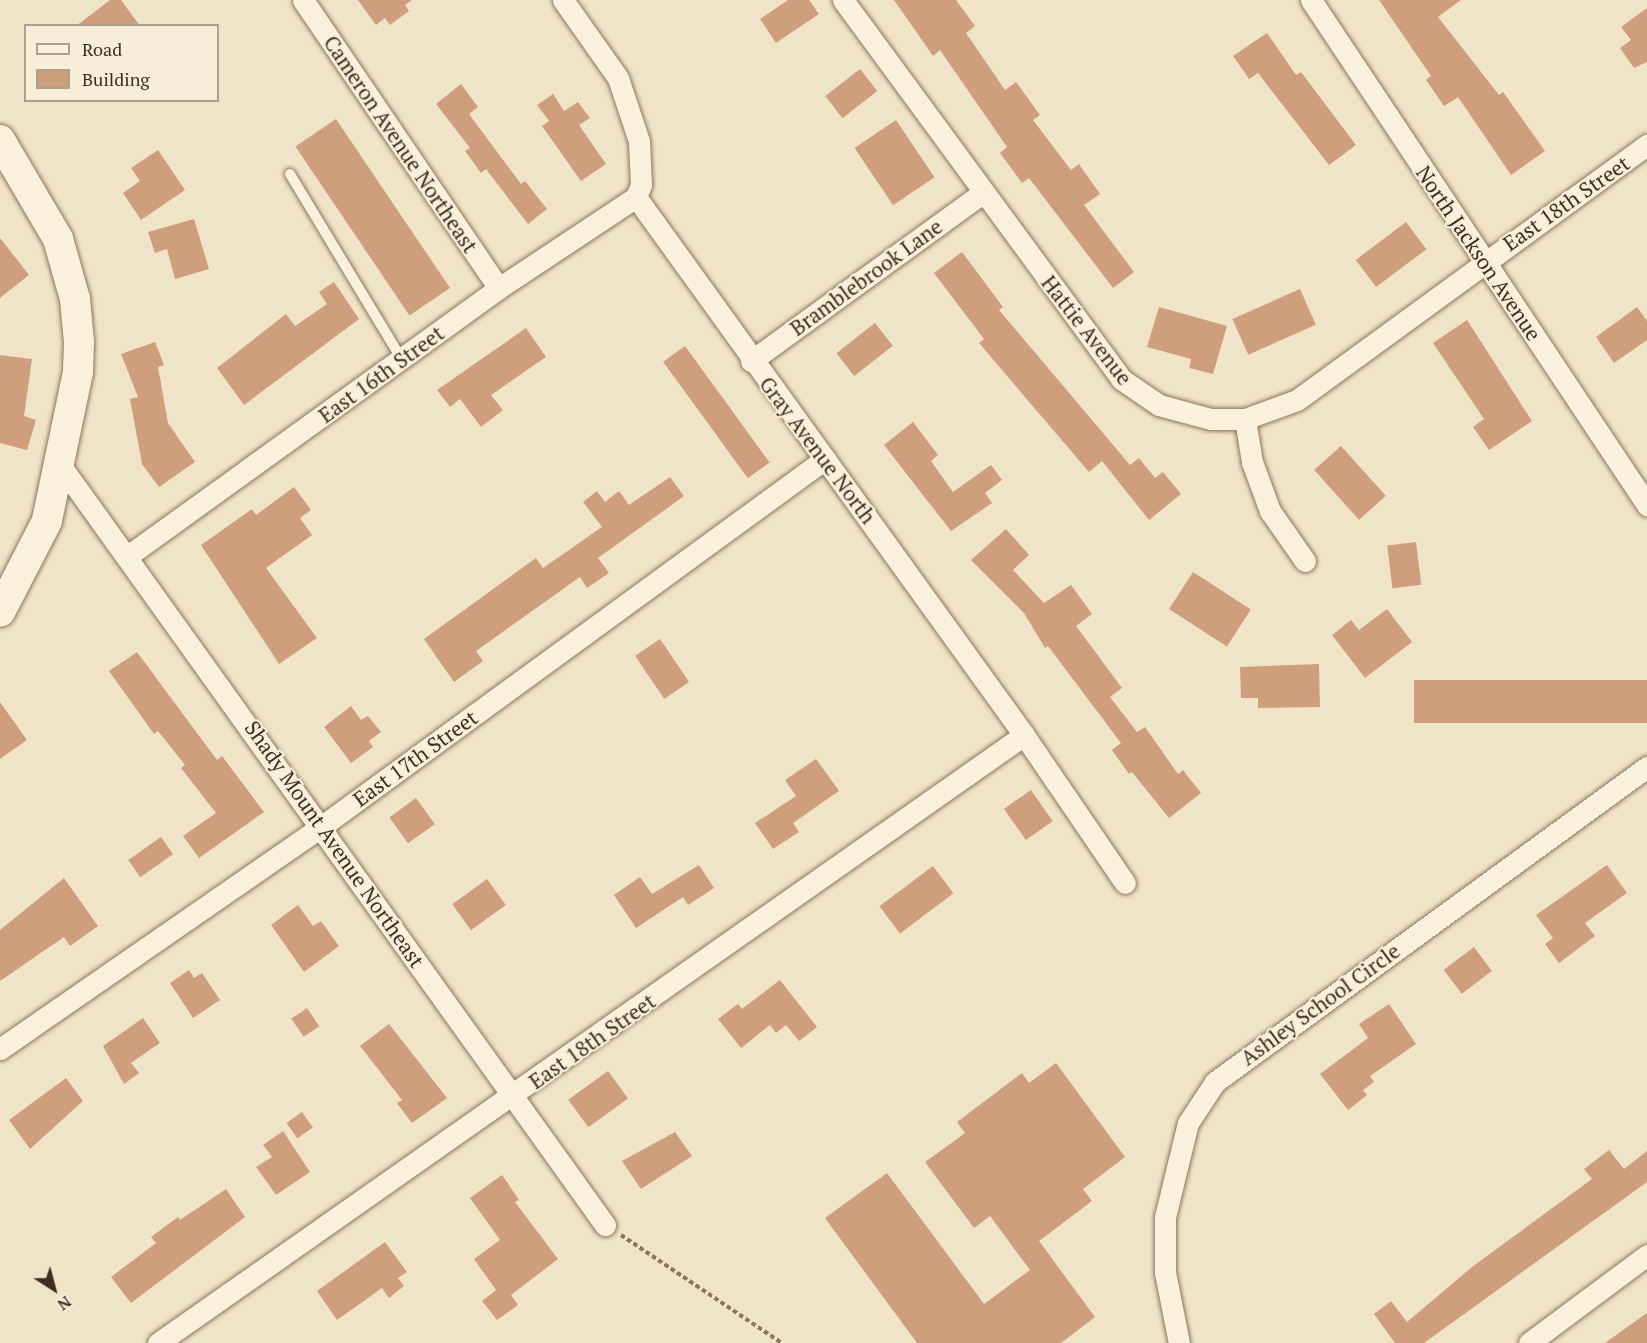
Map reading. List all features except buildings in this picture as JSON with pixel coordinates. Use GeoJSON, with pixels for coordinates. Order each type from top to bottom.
{"type":"FeatureCollection","features":[{"type":"Feature","properties":{"kind":"street","name":"Cameron Avenue Northeast"},"geometry":{"type":"LineString","coordinates":[[303,0],[499,288]]}},
{"type":"Feature","properties":{"kind":"street"},"geometry":{"type":"LineString","coordinates":[[563,0],[618,78],[639,141],[641,185],[636,197]]}},
{"type":"Feature","properties":{"kind":"street","name":"Hattie Avenue"},"geometry":{"type":"LineString","coordinates":[[843,0],[982,193],[1121,379],[1139,394],[1211,419],[1245,419],[1298,400],[1484,260]]}},
{"type":"Feature","properties":{"kind":"street","name":"North Jackson Avenue"},"geometry":{"type":"LineString","coordinates":[[1311,0],[1647,505]]}},
{"type":"Feature","properties":{"kind":"street"},"geometry":{"type":"LineString","coordinates":[[0,140],[58,239],[75,299],[78,372],[61,466],[47,521],[0,612]]}},
{"type":"Feature","properties":{"kind":"street","name":"East 18th Street"},"geometry":{"type":"LineString","coordinates":[[1484,260],[1647,145]]}},
{"type":"Feature","properties":{"kind":"street","name":"Bramblebrook Lane"},"geometry":{"type":"LineString","coordinates":[[751,361],[982,193]]}},
{"type":"Feature","properties":{"kind":"street","name":"East 16th Street"},"geometry":{"type":"LineString","coordinates":[[129,555],[499,288],[636,197]]}},
{"type":"Feature","properties":{"kind":"street","name":"Gray Avenue North"},"geometry":{"type":"LineString","coordinates":[[636,197],[751,361],[825,459],[1024,735],[1125,883]]}},
{"type":"Feature","properties":{"kind":"street"},"geometry":{"type":"LineString","coordinates":[[1245,419],[1252,462],[1270,511],[1305,561]]}},
{"type":"Feature","properties":{"kind":"street","name":"East 17th Street"},"geometry":{"type":"LineString","coordinates":[[0,1049],[322,826],[825,459]]}},
{"type":"Feature","properties":{"kind":"street","name":"Shady Mount Avenue Northeast"},"geometry":{"type":"LineString","coordinates":[[61,466],[129,555],[605,1225]]}},
{"type":"Feature","properties":{"kind":"street","name":"East 18th Street"},"geometry":{"type":"LineString","coordinates":[[158,1343],[513,1097],[1024,735]]}},
{"type":"Feature","properties":{"kind":"street","name":"Ashley School Circle"},"geometry":{"type":"LineString","coordinates":[[1179,1343],[1165,1272],[1165,1217],[1188,1123],[1215,1082],[1647,767]]}},
{"type":"Feature","properties":{"kind":"street"},"geometry":{"type":"LineString","coordinates":[[1529,1343],[1647,1255]]}},
{"type":"Feature","properties":{"kind":"lane"},"geometry":{"type":"LineString","coordinates":[[290,174],[401,358]]}},
{"type":"Feature","properties":{"kind":"path"},"geometry":{"type":"LineString","coordinates":[[605,1225],[782,1343]]}}]}
